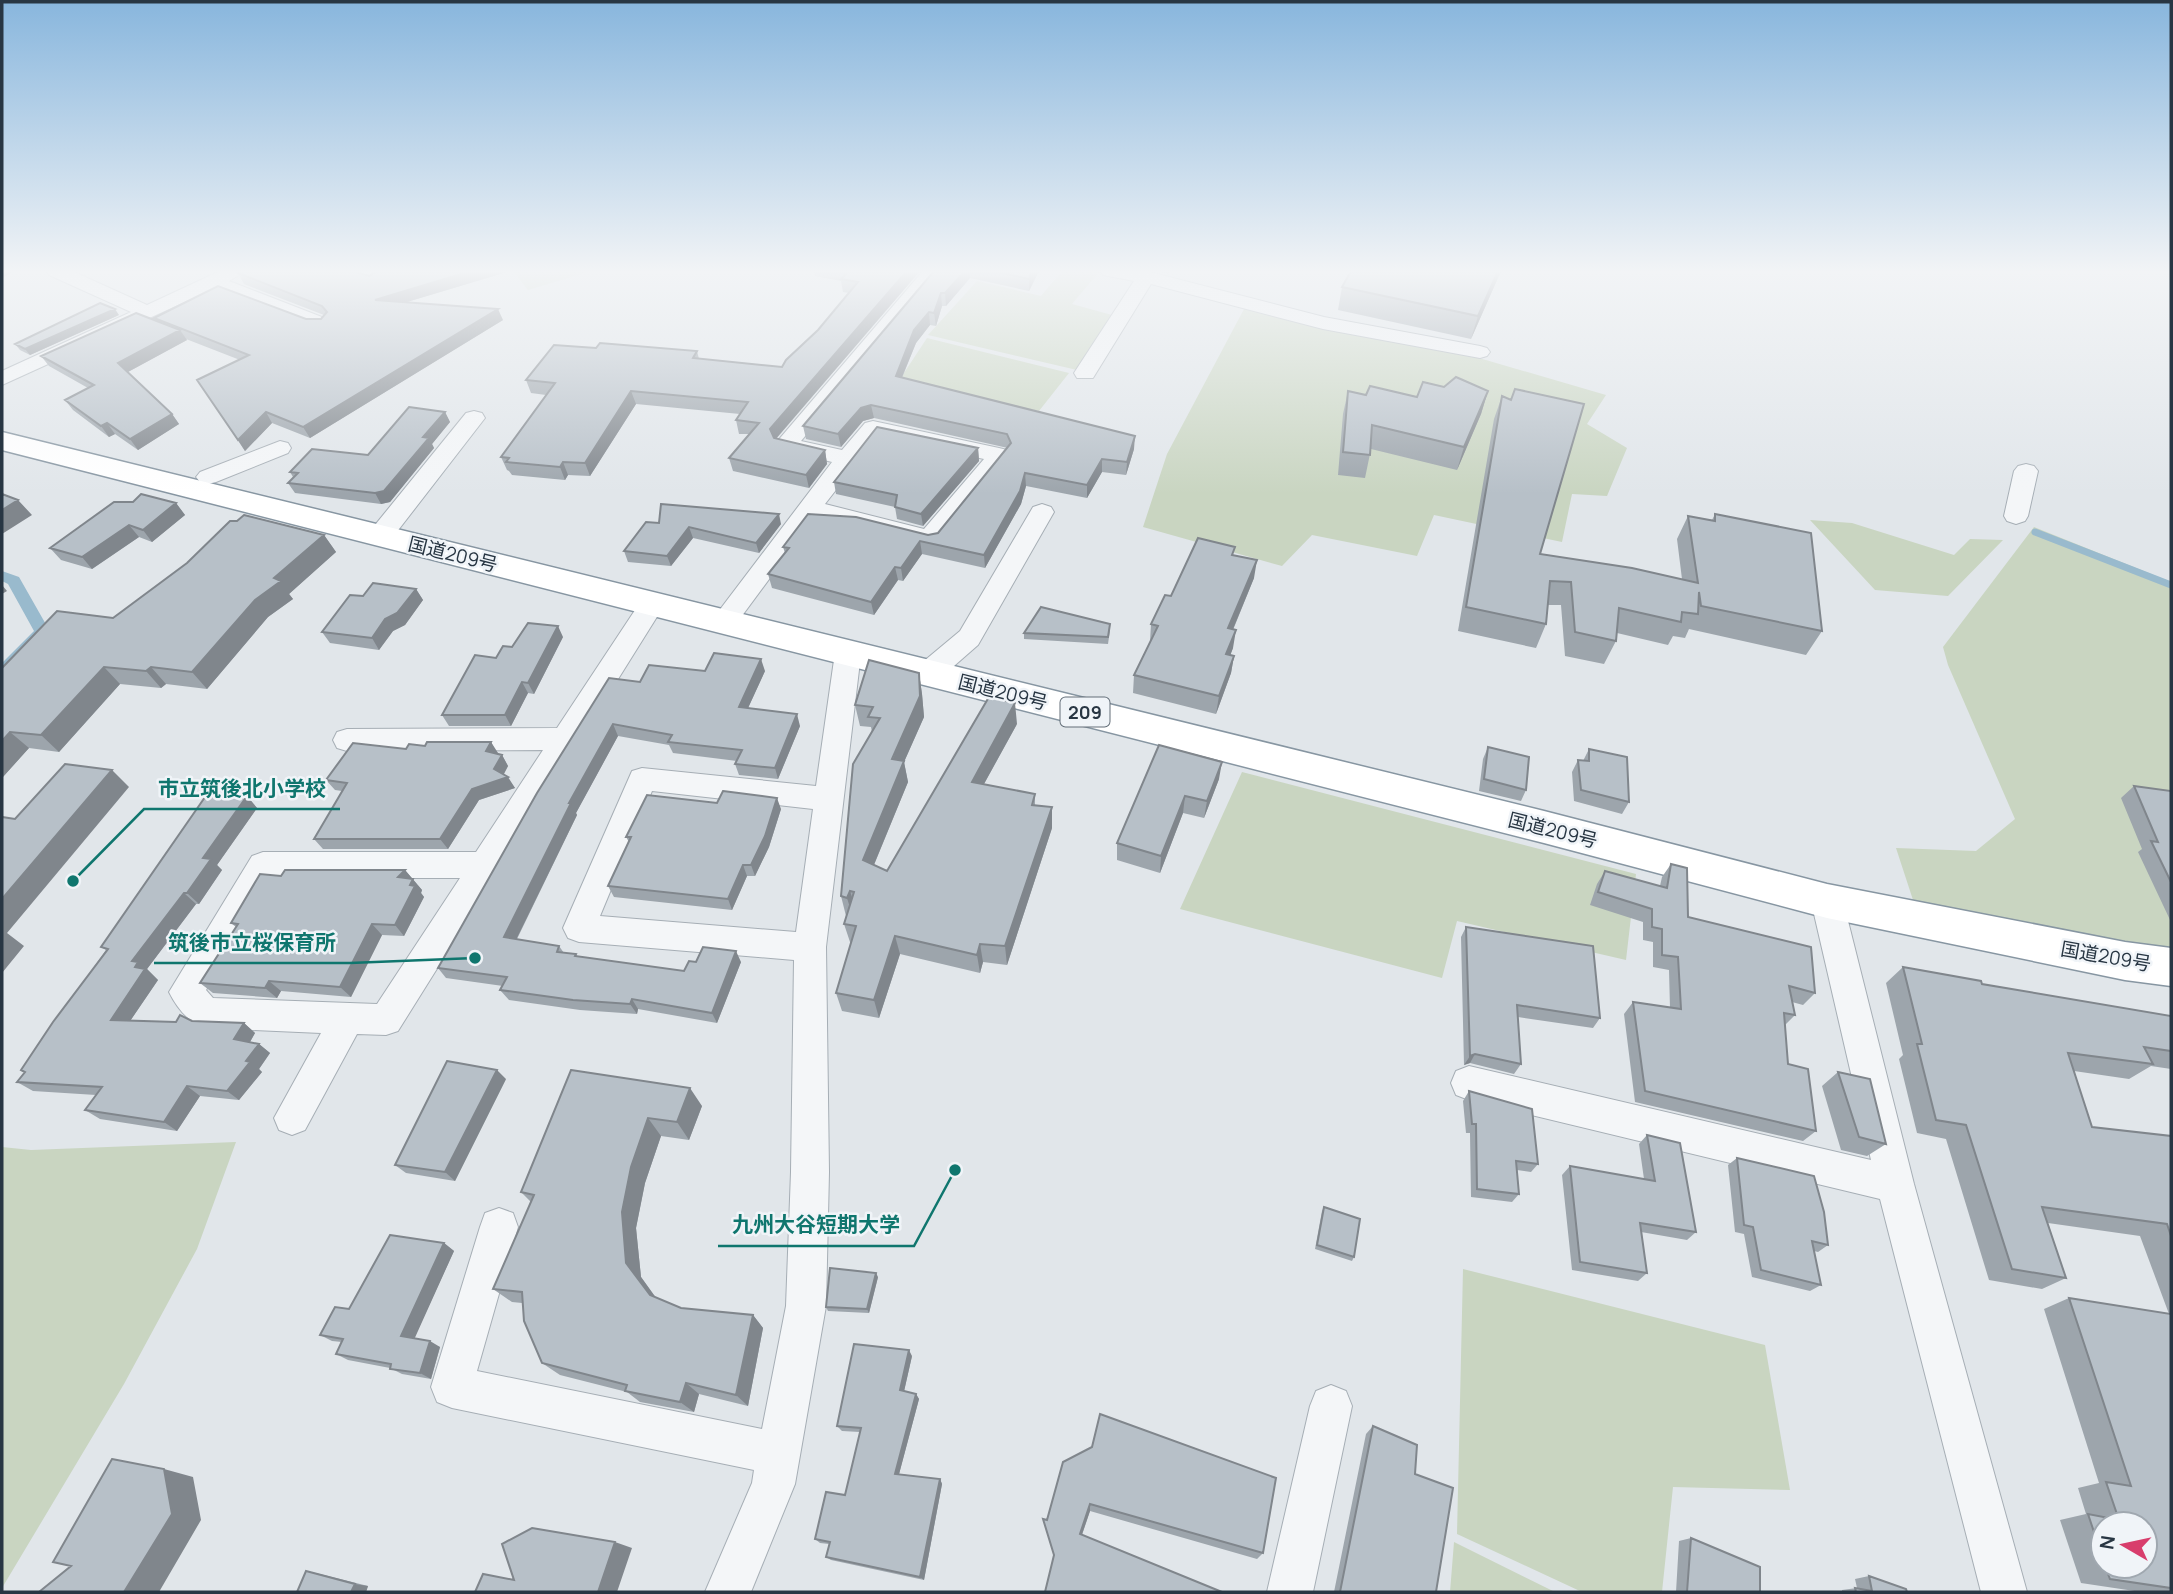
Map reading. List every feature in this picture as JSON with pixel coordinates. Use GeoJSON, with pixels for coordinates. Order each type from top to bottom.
{"type":"FeatureCollection","features":[{"type":"Feature","properties":{"kind":"highway","name":"国道209号"},"geometry":{"type":"LineString","coordinates":[[2,441],[1827,901],[2125,961],[2171,967]]}},
{"type":"Feature","properties":{"kind":"street"},"geometry":{"type":"LineString","coordinates":[[2,379],[75,345]]}},
{"type":"Feature","properties":{"kind":"street"},"geometry":{"type":"LineString","coordinates":[[847,458],[786,444],[870,345]]}},
{"type":"Feature","properties":{"kind":"street"},"geometry":{"type":"LineString","coordinates":[[1085,373],[1103,345]]}},
{"type":"Feature","properties":{"kind":"street"},"geometry":{"type":"LineString","coordinates":[[1444,345],[1480,352]]}},
{"type":"Feature","properties":{"kind":"street"},"geometry":{"type":"LineString","coordinates":[[380,536],[474,418]]}},
{"type":"Feature","properties":{"kind":"street"},"geometry":{"type":"LineString","coordinates":[[724,622],[809,508],[847,458],[873,428],[999,455],[930,538],[809,508]]}},
{"type":"Feature","properties":{"kind":"street"},"geometry":{"type":"LineString","coordinates":[[208,478],[281,448]]}},
{"type":"Feature","properties":{"kind":"street"},"geometry":{"type":"LineString","coordinates":[[2016,516],[2026,471]]}},
{"type":"Feature","properties":{"kind":"street"},"geometry":{"type":"LineString","coordinates":[[928,673],[969,638],[1042,512]]}},
{"type":"Feature","properties":{"kind":"street"},"geometry":{"type":"LineString","coordinates":[[485,864],[263,865],[186,992],[205,1013],[386,1020],[652,604]]}},
{"type":"Feature","properties":{"kind":"street"},"geometry":{"type":"LineString","coordinates":[[728,1592],[773,1484],[806,1306],[810,1172],[810,947],[848,653]]}},
{"type":"Feature","properties":{"kind":"street"},"geometry":{"type":"LineString","coordinates":[[347,740],[565,740]]}},
{"type":"Feature","properties":{"kind":"street"},"geometry":{"type":"LineString","coordinates":[[810,947],[579,928],[642,779],[829,799]]}},
{"type":"Feature","properties":{"kind":"street"},"geometry":{"type":"LineString","coordinates":[[1827,901],[1895,1184],[2004,1592]]}},
{"type":"Feature","properties":{"kind":"street"},"geometry":{"type":"LineString","coordinates":[[292,1118],[348,1018]]}},
{"type":"Feature","properties":{"kind":"street"},"geometry":{"type":"LineString","coordinates":[[1469,1083],[1895,1184]]}},
{"type":"Feature","properties":{"kind":"street"},"geometry":{"type":"LineString","coordinates":[[499,1227],[452,1387],[779,1454]]}},
{"type":"Feature","properties":{"kind":"street"},"geometry":{"type":"LineString","coordinates":[[1290,1592],[1331,1406]]}},
{"type":"Feature","properties":{"kind":"green space"},"geometry":{"type":"Polygon","coordinates":[[[922,345],[957,345],[1069,373],[1039,411],[898,382],[922,345]]]}},
{"type":"Feature","properties":{"kind":"green space"},"geometry":{"type":"Polygon","coordinates":[[[972,345],[1093,345],[1077,370],[972,345]]]}},
{"type":"Feature","properties":{"kind":"green space"},"geometry":{"type":"Polygon","coordinates":[[[1225,345],[1419,345],[1479,358],[1606,395],[1587,424],[1627,448],[1607,496],[1572,494],[1562,542],[1434,515],[1417,556],[1312,535],[1282,566],[1143,527],[1167,454],[1225,345]]]}},
{"type":"Feature","properties":{"kind":"green space"},"geometry":{"type":"Polygon","coordinates":[[[1810,520],[1852,523],[1954,555],[1970,539],[2003,540],[1948,596],[1875,590],[1810,520]]]}},
{"type":"Feature","properties":{"kind":"green space"},"geometry":{"type":"Polygon","coordinates":[[[2034,527],[2171,582],[2171,950],[1913,900],[1896,848],[1976,851],[2015,819],[1948,665],[1943,647],[2034,527]]]}},
{"type":"Feature","properties":{"kind":"green space"},"geometry":{"type":"Polygon","coordinates":[[[1242,772],[1636,874],[1626,960],[1457,921],[1442,978],[1180,909],[1242,772]]]}},
{"type":"Feature","properties":{"kind":"green space"},"geometry":{"type":"Polygon","coordinates":[[[236,1142],[197,1249],[124,1384],[2,1588],[2,1147],[31,1150],[236,1142]]]}},
{"type":"Feature","properties":{"kind":"green space"},"geometry":{"type":"Polygon","coordinates":[[[1463,1269],[1765,1345],[1790,1490],[1673,1487],[1662,1592],[1582,1592],[1457,1534],[1463,1269]]]}},
{"type":"Feature","properties":{"kind":"green space"},"geometry":{"type":"Polygon","coordinates":[[[1454,1542],[1555,1592],[1450,1592],[1454,1542]]]}},
{"type":"Feature","properties":{"kind":"water"},"geometry":{"type":"Polygon","coordinates":[[[2,571],[19,577],[48,628],[2,675],[2,663],[34,631],[8,584],[2,581],[2,571]]]}},
{"type":"Feature","properties":{"kind":"building"},"geometry":{"type":"Polygon","coordinates":[[[64,345],[151,345],[118,363],[172,414],[130,439],[107,423],[101,426],[65,400],[94,385],[41,356],[64,345]]]}},
{"type":"Feature","properties":{"kind":"building"},"geometry":{"type":"Polygon","coordinates":[[[224,345],[438,345],[303,427],[266,412],[238,440],[197,380],[249,355],[224,345]]]}},
{"type":"Feature","properties":{"kind":"building"},"geometry":{"type":"Polygon","coordinates":[[[554,345],[596,348],[598,345],[629,345],[697,351],[693,358],[782,367],[802,345],[843,345],[770,429],[774,438],[825,450],[806,475],[729,458],[759,423],[736,420],[748,402],[631,391],[585,463],[563,462],[560,467],[506,462],[509,458],[501,457],[555,383],[526,380],[554,345]]]}},
{"type":"Feature","properties":{"kind":"building"},"geometry":{"type":"Polygon","coordinates":[[[871,345],[908,345],[896,376],[1135,436],[1127,462],[1102,459],[1087,485],[1025,473],[1020,491],[984,555],[920,541],[901,568],[895,567],[871,602],[768,574],[789,548],[783,547],[808,514],[856,517],[928,535],[938,533],[1011,443],[1007,434],[871,405],[861,408],[838,434],[803,426],[871,345]]]}},
{"type":"Feature","properties":{"kind":"building"},"geometry":{"type":"Polygon","coordinates":[[[1456,377],[1488,391],[1464,447],[1372,425],[1370,455],[1343,452],[1348,391],[1366,395],[1370,386],[1417,397],[1423,382],[1444,387],[1456,377]]]}},
{"type":"Feature","properties":{"kind":"building"},"geometry":{"type":"Polygon","coordinates":[[[1515,389],[1584,404],[1540,554],[1632,568],[1698,583],[1688,516],[1715,521],[1715,514],[1811,533],[1822,631],[1701,606],[1699,592],[1698,614],[1682,612],[1681,622],[1619,608],[1616,641],[1575,632],[1571,582],[1550,581],[1546,624],[1466,607],[1502,396],[1511,400],[1515,389]]]}},
{"type":"Feature","properties":{"kind":"building"},"geometry":{"type":"Polygon","coordinates":[[[409,407],[445,412],[423,437],[429,438],[384,491],[375,493],[288,483],[298,473],[290,472],[312,449],[368,455],[409,407]]]}},
{"type":"Feature","properties":{"kind":"building"},"geometry":{"type":"Polygon","coordinates":[[[877,427],[978,448],[921,514],[895,507],[897,495],[834,482],[877,427]]]}},
{"type":"Feature","properties":{"kind":"building"},"geometry":{"type":"Polygon","coordinates":[[[2,494],[18,500],[2,510],[2,494]]]}},
{"type":"Feature","properties":{"kind":"building"},"geometry":{"type":"Polygon","coordinates":[[[141,494],[176,503],[143,530],[129,525],[82,557],[50,548],[114,502],[133,502],[141,494]]]}},
{"type":"Feature","properties":{"kind":"building"},"geometry":{"type":"Polygon","coordinates":[[[661,504],[779,514],[756,543],[689,527],[667,556],[624,551],[646,522],[659,523],[661,504]]]}},
{"type":"Feature","properties":{"kind":"building"},"geometry":{"type":"Polygon","coordinates":[[[244,515],[324,535],[274,578],[281,581],[255,600],[192,672],[151,667],[146,671],[104,667],[41,735],[10,732],[2,741],[2,668],[57,611],[113,618],[187,563],[230,521],[237,521],[244,515]]]}},
{"type":"Feature","properties":{"kind":"building"},"geometry":{"type":"Polygon","coordinates":[[[1198,538],[1235,547],[1232,555],[1257,560],[1228,628],[1236,630],[1226,654],[1234,656],[1219,696],[1134,675],[1158,626],[1151,624],[1165,595],[1171,596],[1198,538]]]}},
{"type":"Feature","properties":{"kind":"building"},"geometry":{"type":"Polygon","coordinates":[[[373,583],[416,589],[397,613],[385,619],[372,638],[322,632],[350,595],[363,596],[373,583]]]}},
{"type":"Feature","properties":{"kind":"building"},"geometry":{"type":"Polygon","coordinates":[[[1041,607],[1110,624],[1108,637],[1024,633],[1041,607]]]}},
{"type":"Feature","properties":{"kind":"building"},"geometry":{"type":"Polygon","coordinates":[[[528,623],[558,626],[528,683],[522,682],[505,715],[442,715],[475,655],[496,658],[503,646],[512,647],[528,623]]]}},
{"type":"Feature","properties":{"kind":"building"},"geometry":{"type":"Polygon","coordinates":[[[714,653],[761,659],[739,707],[797,714],[775,768],[735,764],[742,750],[668,742],[672,735],[613,724],[569,803],[504,937],[559,946],[557,952],[576,954],[575,956],[684,971],[689,961],[696,962],[703,947],[736,951],[712,1013],[632,999],[630,1004],[573,1000],[500,990],[507,977],[438,968],[537,793],[609,678],[640,682],[649,665],[705,671],[714,653]]]}},
{"type":"Feature","properties":{"kind":"building"},"geometry":{"type":"Polygon","coordinates":[[[869,660],[919,673],[920,696],[892,759],[904,761],[863,860],[887,871],[989,697],[1015,703],[972,782],[1035,794],[1032,805],[1052,807],[1005,946],[980,944],[977,955],[895,936],[874,1000],[836,993],[856,926],[844,924],[854,892],[850,891],[847,898],[841,896],[853,764],[880,718],[868,717],[873,707],[855,705],[869,660]]]}},
{"type":"Feature","properties":{"kind":"building"},"geometry":{"type":"Polygon","coordinates":[[[427,742],[491,742],[486,751],[502,755],[494,769],[508,777],[472,789],[440,839],[314,839],[347,783],[326,780],[353,743],[406,749],[409,744],[425,746],[427,742]]]}},
{"type":"Feature","properties":{"kind":"building"},"geometry":{"type":"Polygon","coordinates":[[[1159,745],[1222,762],[1207,801],[1185,796],[1161,856],[1117,843],[1159,745]]]}},
{"type":"Feature","properties":{"kind":"building"},"geometry":{"type":"Polygon","coordinates":[[[1488,747],[1529,757],[1526,790],[1484,779],[1488,747]]]}},
{"type":"Feature","properties":{"kind":"building"},"geometry":{"type":"Polygon","coordinates":[[[1589,749],[1627,757],[1629,802],[1581,790],[1578,760],[1589,761],[1589,749]]]}},
{"type":"Feature","properties":{"kind":"building"},"geometry":{"type":"Polygon","coordinates":[[[65,764],[112,770],[2,899],[2,817],[15,819],[65,764]]]}},
{"type":"Feature","properties":{"kind":"building"},"geometry":{"type":"Polygon","coordinates":[[[2134,786],[2171,791],[2171,882],[2151,841],[2158,842],[2134,786]]]}},
{"type":"Feature","properties":{"kind":"building"},"geometry":{"type":"Polygon","coordinates":[[[212,787],[242,790],[238,795],[247,796],[203,858],[211,859],[132,961],[138,962],[135,967],[145,969],[111,1020],[176,1022],[180,1015],[192,1021],[244,1023],[234,1039],[259,1044],[246,1061],[250,1062],[227,1091],[187,1086],[164,1122],[85,1110],[102,1087],[17,1082],[25,1072],[21,1070],[53,1022],[108,949],[101,947],[212,787]]]}},
{"type":"Feature","properties":{"kind":"building"},"geometry":{"type":"Polygon","coordinates":[[[723,791],[777,798],[765,836],[751,865],[743,865],[728,899],[608,886],[631,837],[626,837],[647,795],[717,803],[723,791]]]}},
{"type":"Feature","properties":{"kind":"building"},"geometry":{"type":"Polygon","coordinates":[[[1671,864],[1687,868],[1688,917],[1811,947],[1815,993],[1789,986],[1795,1015],[1784,1013],[1788,1064],[1808,1069],[1816,1131],[1645,1091],[1633,1002],[1681,1009],[1678,957],[1662,955],[1662,929],[1652,927],[1652,909],[1598,892],[1605,871],[1667,888],[1671,864]]]}},
{"type":"Feature","properties":{"kind":"building"},"geometry":{"type":"Polygon","coordinates":[[[285,870],[405,870],[398,877],[413,879],[410,885],[415,886],[395,925],[372,924],[340,987],[269,981],[265,988],[200,983],[238,924],[231,923],[260,874],[281,876],[285,870]]]}},
{"type":"Feature","properties":{"kind":"building"},"geometry":{"type":"Polygon","coordinates":[[[1466,927],[1593,946],[1600,1018],[1517,1005],[1521,1064],[1475,1054],[1470,1056],[1466,927]]]}},
{"type":"Feature","properties":{"kind":"building"},"geometry":{"type":"Polygon","coordinates":[[[1903,967],[1981,981],[1982,984],[2171,1016],[2171,1051],[2144,1047],[2153,1064],[2068,1053],[2092,1127],[2171,1136],[2171,1236],[2167,1224],[2042,1207],[2066,1278],[2012,1269],[1966,1125],[1936,1120],[1917,1044],[1922,1044],[1903,967]]]}},
{"type":"Feature","properties":{"kind":"building"},"geometry":{"type":"Polygon","coordinates":[[[447,1061],[497,1070],[445,1172],[395,1165],[447,1061]]]}},
{"type":"Feature","properties":{"kind":"building"},"geometry":{"type":"Polygon","coordinates":[[[571,1070],[690,1088],[677,1122],[648,1118],[631,1167],[622,1212],[626,1263],[650,1295],[681,1308],[753,1315],[736,1395],[686,1383],[680,1402],[625,1391],[627,1385],[542,1363],[524,1321],[522,1292],[493,1289],[534,1195],[521,1192],[571,1070]]]}},
{"type":"Feature","properties":{"kind":"building"},"geometry":{"type":"Polygon","coordinates":[[[1838,1072],[1870,1079],[1886,1144],[1859,1137],[1838,1072]]]}},
{"type":"Feature","properties":{"kind":"building"},"geometry":{"type":"Polygon","coordinates":[[[1469,1091],[1532,1109],[1538,1164],[1516,1161],[1519,1194],[1477,1189],[1476,1124],[1472,1124],[1469,1091]]]}},
{"type":"Feature","properties":{"kind":"building"},"geometry":{"type":"Polygon","coordinates":[[[1647,1135],[1680,1143],[1696,1232],[1640,1223],[1647,1273],[1580,1262],[1570,1166],[1655,1181],[1647,1135]]]}},
{"type":"Feature","properties":{"kind":"building"},"geometry":{"type":"Polygon","coordinates":[[[1737,1158],[1814,1176],[1824,1212],[1828,1245],[1812,1241],[1821,1285],[1761,1270],[1753,1227],[1744,1225],[1737,1158]]]}},
{"type":"Feature","properties":{"kind":"building"},"geometry":{"type":"Polygon","coordinates":[[[1324,1207],[1360,1219],[1354,1257],[1317,1245],[1324,1207]]]}},
{"type":"Feature","properties":{"kind":"building"},"geometry":{"type":"Polygon","coordinates":[[[390,1235],[444,1243],[401,1336],[430,1341],[420,1373],[390,1369],[391,1364],[336,1354],[343,1339],[320,1335],[335,1307],[349,1309],[390,1235]]]}},
{"type":"Feature","properties":{"kind":"building"},"geometry":{"type":"Polygon","coordinates":[[[830,1268],[876,1273],[867,1309],[826,1307],[830,1268]]]}},
{"type":"Feature","properties":{"kind":"building"},"geometry":{"type":"Polygon","coordinates":[[[2069,1298],[2171,1314],[2171,1588],[2117,1580],[2159,1580],[2159,1510],[2116,1510],[2106,1482],[2131,1486],[2069,1298]]]}},
{"type":"Feature","properties":{"kind":"building"},"geometry":{"type":"Polygon","coordinates":[[[854,1344],[909,1350],[900,1390],[916,1394],[895,1474],[940,1479],[920,1577],[826,1557],[830,1542],[815,1539],[826,1492],[845,1495],[861,1428],[837,1426],[854,1344]]]}},
{"type":"Feature","properties":{"kind":"building"},"geometry":{"type":"Polygon","coordinates":[[[1100,1414],[1276,1478],[1263,1553],[1090,1504],[1080,1534],[1222,1592],[1045,1592],[1054,1555],[1043,1519],[1047,1520],[1063,1462],[1092,1447],[1100,1414]]]}},
{"type":"Feature","properties":{"kind":"building"},"geometry":{"type":"Polygon","coordinates":[[[1373,1426],[1417,1445],[1415,1474],[1453,1488],[1436,1592],[1340,1592],[1373,1426]]]}},
{"type":"Feature","properties":{"kind":"building"},"geometry":{"type":"Polygon","coordinates":[[[112,1459],[164,1469],[172,1514],[124,1592],[39,1592],[71,1566],[53,1562],[112,1459]]]}},
{"type":"Feature","properties":{"kind":"building"},"geometry":{"type":"Polygon","coordinates":[[[532,1528],[615,1542],[598,1592],[475,1592],[483,1574],[514,1580],[502,1544],[532,1528]]]}},
{"type":"Feature","properties":{"kind":"building"},"geometry":{"type":"Polygon","coordinates":[[[1691,1538],[1760,1567],[1760,1592],[1687,1592],[1691,1538]]]}},
{"type":"Feature","properties":{"kind":"building"},"geometry":{"type":"Polygon","coordinates":[[[306,1571],[355,1584],[351,1592],[297,1592],[306,1571]]]}},
{"type":"Feature","properties":{"kind":"building"},"geometry":{"type":"Polygon","coordinates":[[[1869,1576],[1906,1589],[1907,1592],[1856,1592],[1855,1588],[1872,1591],[1869,1576]]]}},
{"type":"Feature","properties":{"kind":"waterway"},"geometry":{"type":"LineString","coordinates":[[2035,532],[2171,585]]}},
{"type":"Feature","properties":{"kind":"place","name":"市立筑後北小学校"},"geometry":{"type":"Point","coordinates":[73,881]}},
{"type":"Feature","properties":{"kind":"place","name":"筑後市立桜保育所"},"geometry":{"type":"Point","coordinates":[475,958]}},
{"type":"Feature","properties":{"kind":"place","name":"九州大谷短期大学"},"geometry":{"type":"Point","coordinates":[955,1170]}}]}
